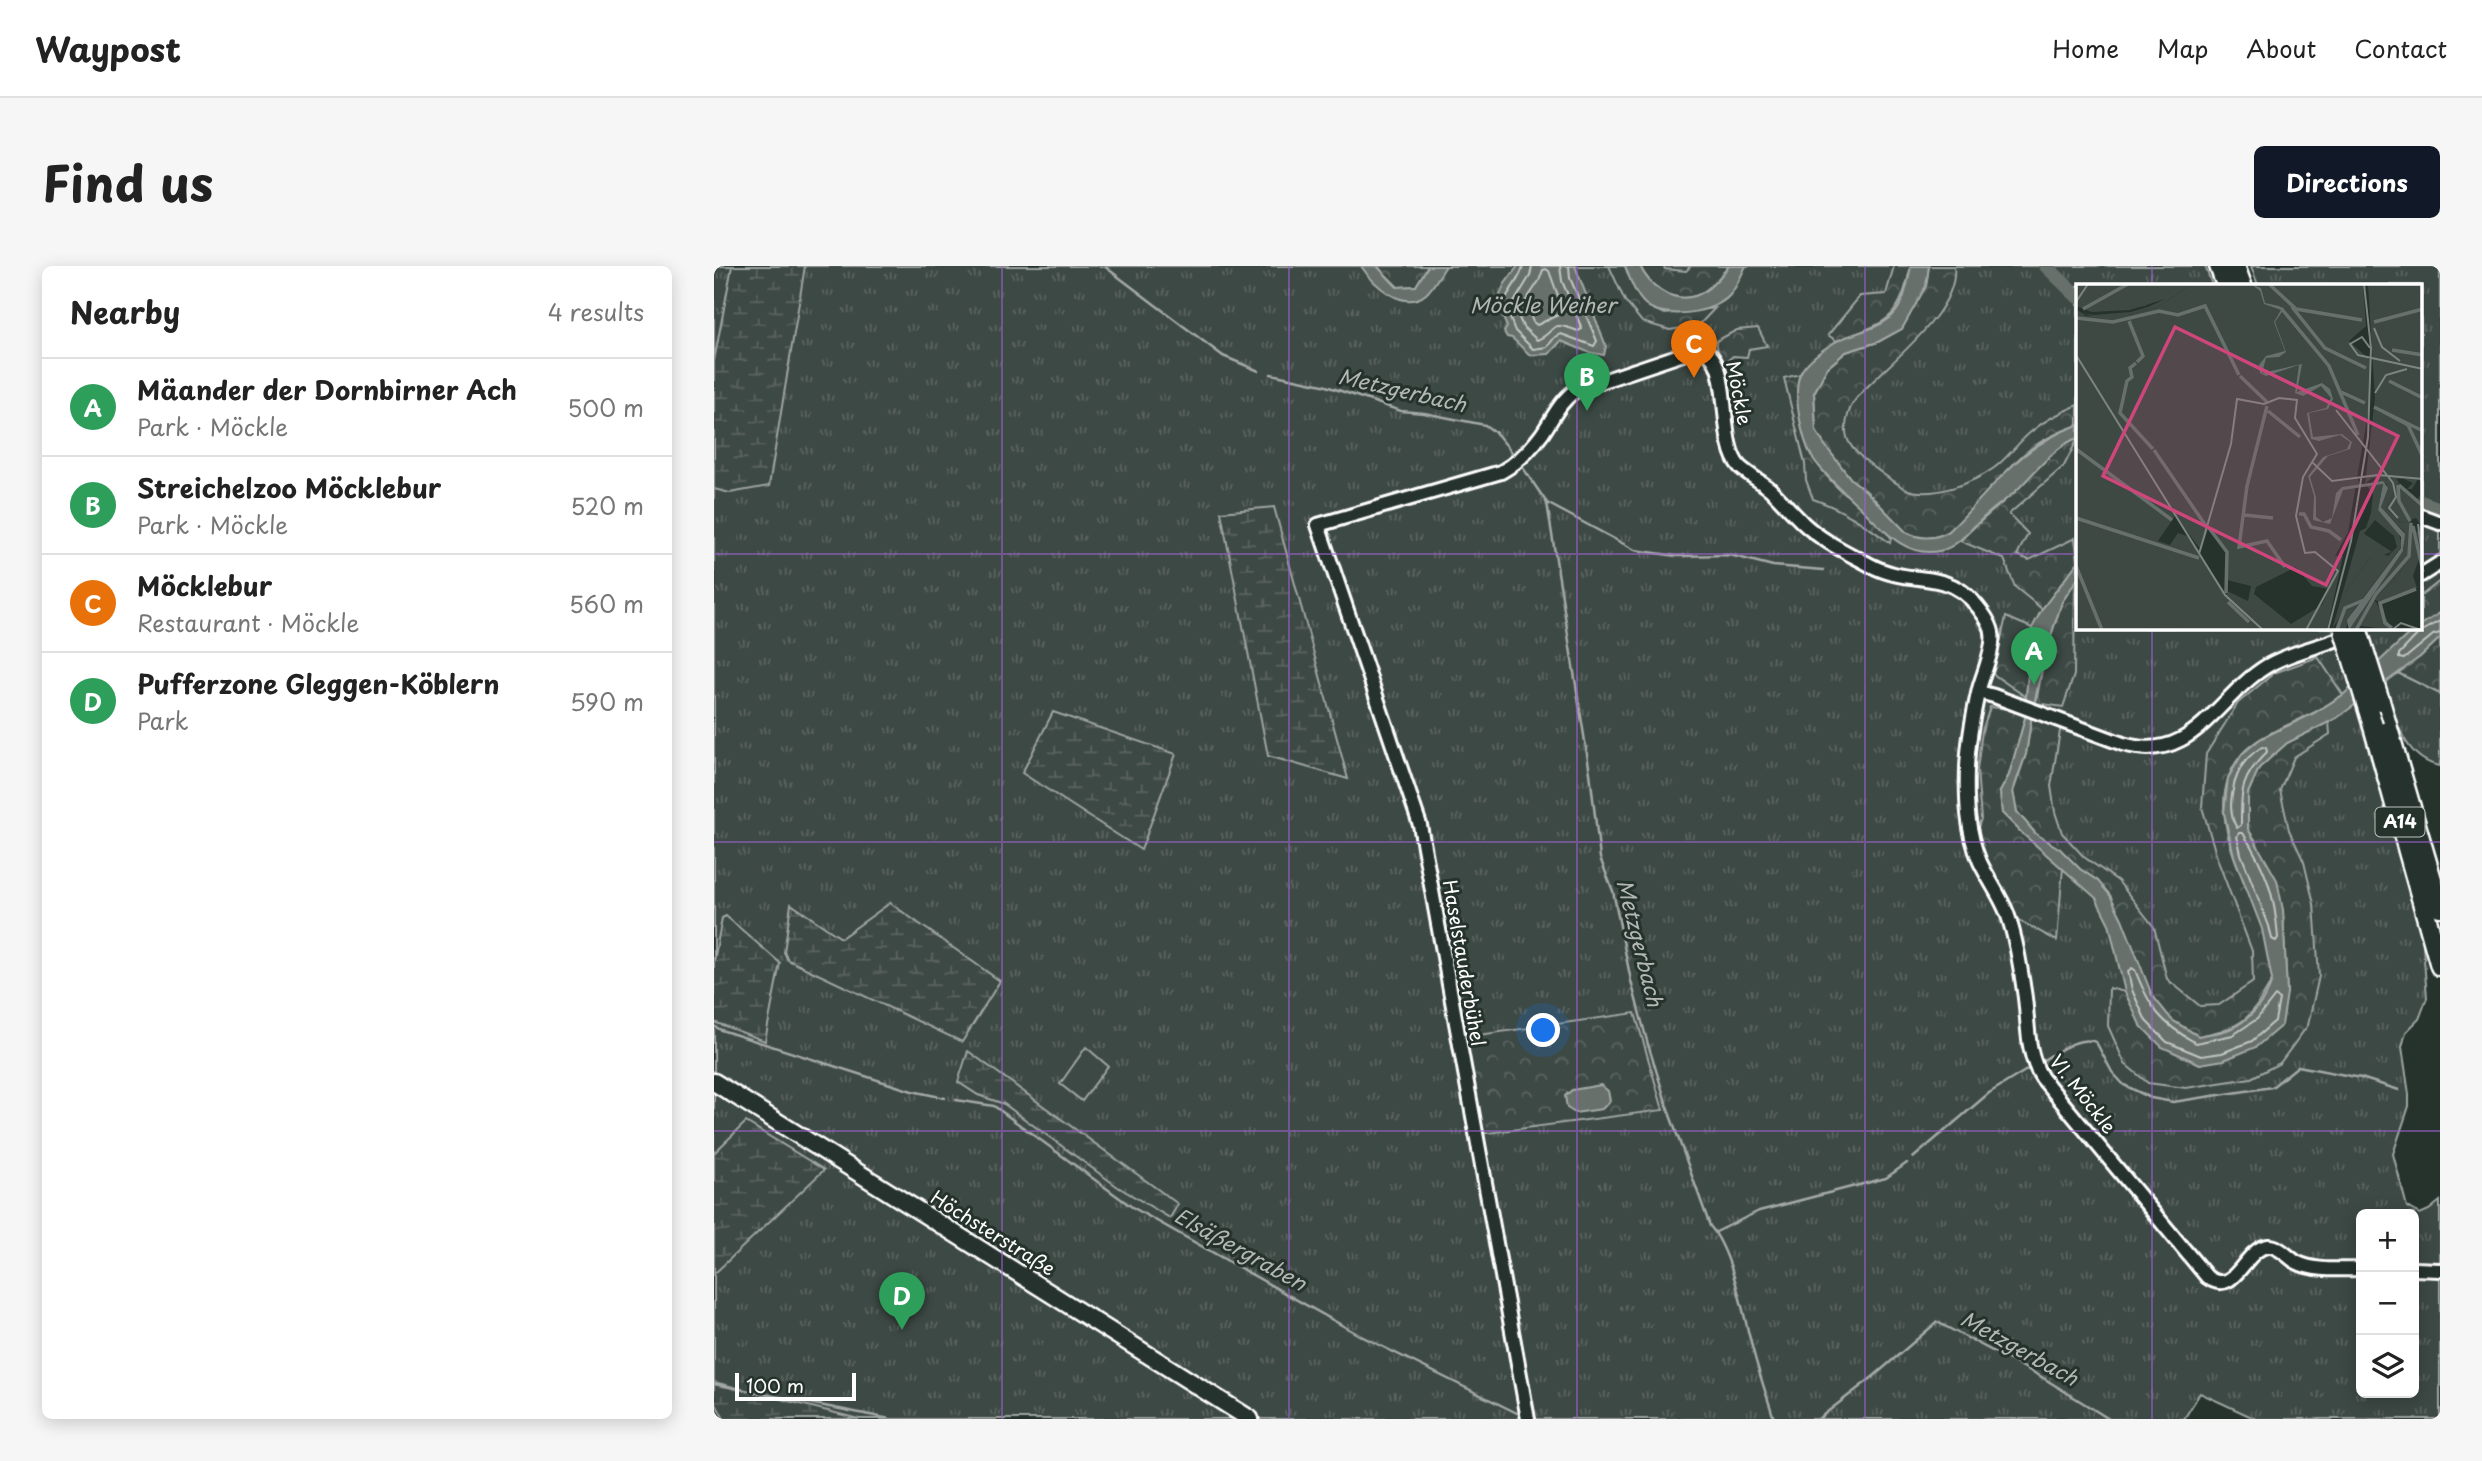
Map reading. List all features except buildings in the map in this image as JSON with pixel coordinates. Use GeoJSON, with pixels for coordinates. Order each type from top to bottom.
{"type":"FeatureCollection","features":[{"type":"Feature","properties":{"kind":"highway"},"geometry":{"type":"LineString","coordinates":[[2219,266],[2226,284]]}},
{"type":"Feature","properties":{"kind":"highway"},"geometry":{"type":"LineString","coordinates":[[2235,266],[2242,284]]}},
{"type":"Feature","properties":{"kind":"highway"},"geometry":{"type":"LineString","coordinates":[[2351,630],[2380,701],[2387,705],[2383,721],[2409,752]]}},
{"type":"Feature","properties":{"kind":"highway","name":"A14"},"geometry":{"type":"LineString","coordinates":[[2351,630],[2383,721],[2440,906]]}},
{"type":"Feature","properties":{"kind":"highway","name":"A14"},"geometry":{"type":"LineString","coordinates":[[2383,721],[2435,968]]}},
{"type":"Feature","properties":{"kind":"main road","name":"Höchsterstraße"},"geometry":{"type":"LineString","coordinates":[[714,1082],[1250,1419]]}},
{"type":"Feature","properties":{"kind":"street","name":"Möckle"},"geometry":{"type":"LineString","coordinates":[[1318,525],[1501,472],[1531,447],[1563,401],[1576,390],[1653,366],[1681,354],[1704,350],[1715,360],[1722,386],[1729,442],[1740,466],[1772,491],[1804,524],[1836,546],[1875,568],[1951,584],[1965,594],[1983,614],[1990,625],[1992,638],[1979,692]]}},
{"type":"Feature","properties":{"kind":"street"},"geometry":{"type":"LineString","coordinates":[[2422,516],[2440,523]]}},
{"type":"Feature","properties":{"kind":"street","name":"Haselstauderbühel"},"geometry":{"type":"LineString","coordinates":[[1318,525],[1420,825],[1528,1419]]}},
{"type":"Feature","properties":{"kind":"street"},"geometry":{"type":"LineString","coordinates":[[2422,574],[2440,563]]}},
{"type":"Feature","properties":{"kind":"street"},"geometry":{"type":"LineString","coordinates":[[1979,692],[2136,748],[2160,748],[2173,744],[2204,724],[2245,682],[2266,667],[2298,651],[2333,642],[2350,630]]}},
{"type":"Feature","properties":{"kind":"street","name":"VI. Möckle"},"geometry":{"type":"LineString","coordinates":[[1979,692],[1967,762],[1967,812],[1979,860],[2001,900],[2012,933],[2026,1000],[2031,1053],[2042,1078],[2213,1282],[2219,1283],[2231,1278],[2255,1252],[2265,1246],[2272,1246],[2305,1266],[2356,1269]]}},
{"type":"Feature","properties":{"kind":"street"},"geometry":{"type":"LineString","coordinates":[[2419,1269],[2440,1270]]}},
{"type":"Feature","properties":{"kind":"green space"},"geometry":{"type":"Polygon","coordinates":[[[714,266],[2205,266],[2212,284],[2076,284],[2076,630],[2334,630],[2422,934],[2427,998],[2419,1019],[2406,1032],[2402,1047],[2409,1106],[2393,1154],[2407,1207],[2411,1209],[2356,1209],[2356,1398],[2419,1398],[2419,1213],[2429,1210],[2440,1201],[2440,1419],[2256,1419],[2200,1393],[2184,1419],[1255,1419],[714,1078],[714,266]]]}},
{"type":"Feature","properties":{"kind":"green space"},"geometry":{"type":"Polygon","coordinates":[[[732,266],[805,266],[769,486],[730,493],[714,489],[714,361],[732,266]]]}},
{"type":"Feature","properties":{"kind":"green space"},"geometry":{"type":"Polygon","coordinates":[[[1377,266],[1428,266],[1416,286],[1398,287],[1377,266]]]}},
{"type":"Feature","properties":{"kind":"green space"},"geometry":{"type":"Polygon","coordinates":[[[1609,266],[1625,266],[1631,281],[1655,310],[1665,314],[1715,308],[1699,325],[1670,330],[1642,322],[1625,301],[1609,266]]]}},
{"type":"Feature","properties":{"kind":"green space"},"geometry":{"type":"Polygon","coordinates":[[[1640,266],[1663,266],[1665,269],[1686,271],[1691,266],[1729,266],[1705,291],[1686,298],[1662,291],[1649,280],[1640,266]]]}},
{"type":"Feature","properties":{"kind":"green space"},"geometry":{"type":"Polygon","coordinates":[[[1894,266],[1911,266],[1895,310],[1879,324],[1837,341],[1828,335],[1860,296],[1886,294],[1894,266]]]}},
{"type":"Feature","properties":{"kind":"green space"},"geometry":{"type":"Polygon","coordinates":[[[1929,266],[1954,266],[1953,284],[1933,320],[1853,404],[1848,415],[1846,433],[1850,444],[1863,458],[1908,490],[1941,491],[1975,479],[1994,468],[2037,427],[2076,406],[2076,426],[2029,450],[1962,521],[1950,531],[1930,538],[1906,532],[1851,479],[1816,431],[1814,393],[1827,368],[1846,352],[1878,342],[1902,328],[1926,286],[1929,266]]]}},
{"type":"Feature","properties":{"kind":"green space"},"geometry":{"type":"Polygon","coordinates":[[[2251,266],[2440,266],[2440,581],[2422,595],[2422,284],[2258,284],[2251,266]]]}},
{"type":"Feature","properties":{"kind":"green space"},"geometry":{"type":"Polygon","coordinates":[[[1758,328],[1767,346],[1749,349],[1747,357],[1733,356],[1721,366],[1716,341],[1737,330],[1758,328]]]}},
{"type":"Feature","properties":{"kind":"green space"},"geometry":{"type":"Polygon","coordinates":[[[1800,374],[1799,407],[1810,450],[1827,476],[1891,537],[1890,543],[1834,507],[1813,499],[1806,480],[1805,464],[1784,378],[1800,374]]]}},
{"type":"Feature","properties":{"kind":"green space"},"geometry":{"type":"Polygon","coordinates":[[[2076,439],[2064,466],[2009,514],[2028,534],[2017,555],[2029,560],[2075,538],[2076,565],[2042,609],[2015,587],[2004,559],[1960,541],[2070,441],[2076,439]]]}},
{"type":"Feature","properties":{"kind":"green space"},"geometry":{"type":"Polygon","coordinates":[[[1274,507],[1348,779],[1268,756],[1221,512],[1274,507]]]}},
{"type":"Feature","properties":{"kind":"green space"},"geometry":{"type":"Polygon","coordinates":[[[2440,581],[2440,613],[2422,624],[2422,595],[2440,581]]]}},
{"type":"Feature","properties":{"kind":"green space"},"geometry":{"type":"Polygon","coordinates":[[[2075,582],[2074,675],[2063,707],[2036,703],[2045,654],[2062,602],[2075,582]]]}},
{"type":"Feature","properties":{"kind":"green space"},"geometry":{"type":"Polygon","coordinates":[[[2006,617],[2032,628],[2026,697],[1993,674],[2006,617]]]}},
{"type":"Feature","properties":{"kind":"green space"},"geometry":{"type":"Polygon","coordinates":[[[2369,630],[2413,630],[2379,664],[2369,630]]]}},
{"type":"Feature","properties":{"kind":"green space"},"geometry":{"type":"Polygon","coordinates":[[[2440,638],[2440,694],[2396,672],[2420,657],[2440,638]]]}},
{"type":"Feature","properties":{"kind":"green space"},"geometry":{"type":"Polygon","coordinates":[[[2318,657],[2343,695],[2249,747],[2230,774],[2224,795],[2229,840],[2262,927],[2273,979],[2245,1019],[2227,1029],[2199,1036],[2172,1020],[2152,995],[2098,881],[2080,869],[2060,849],[2036,834],[2017,812],[2013,792],[2026,754],[2032,714],[2061,725],[2051,786],[2062,833],[2084,857],[2118,881],[2154,927],[2167,979],[2200,1006],[2219,1005],[2253,982],[2252,951],[2218,861],[2202,807],[2206,754],[2238,703],[2274,673],[2318,657]]]}},
{"type":"Feature","properties":{"kind":"green space"},"geometry":{"type":"Polygon","coordinates":[[[2396,672],[2440,694],[2440,766],[2427,762],[2408,745],[2396,721],[2384,682],[2396,672]]]}},
{"type":"Feature","properties":{"kind":"green space"},"geometry":{"type":"Polygon","coordinates":[[[1990,707],[2027,711],[2009,775],[2000,792],[2002,813],[2063,867],[2057,941],[2004,912],[1971,846],[1981,819],[1977,770],[1982,731],[1990,707]]]}},
{"type":"Feature","properties":{"kind":"green space"},"geometry":{"type":"Polygon","coordinates":[[[1053,712],[1176,754],[1141,850],[1022,773],[1053,712]]]}},
{"type":"Feature","properties":{"kind":"green space"},"geometry":{"type":"Polygon","coordinates":[[[2329,722],[2330,734],[2294,757],[2280,790],[2289,830],[2304,862],[2314,904],[2319,976],[2308,1025],[2280,1063],[2251,1078],[2186,1088],[2148,1083],[2125,1064],[2108,1026],[2109,988],[2125,992],[2153,1038],[2173,1052],[2201,1064],[2287,993],[2283,910],[2256,841],[2248,829],[2248,793],[2259,768],[2287,743],[2329,722]]]}},
{"type":"Feature","properties":{"kind":"green space"},"geometry":{"type":"Polygon","coordinates":[[[890,903],[1000,981],[962,1042],[788,960],[784,952],[791,904],[841,938],[890,903]]]}},
{"type":"Feature","properties":{"kind":"green space"},"geometry":{"type":"Polygon","coordinates":[[[726,916],[780,963],[765,1041],[714,1022],[714,961],[722,918],[726,916]]]}},
{"type":"Feature","properties":{"kind":"green space"},"geometry":{"type":"Polygon","coordinates":[[[1635,1013],[1663,1110],[1480,1134],[1464,1037],[1635,1013]]]}},
{"type":"Feature","properties":{"kind":"green space"},"geometry":{"type":"Polygon","coordinates":[[[1086,1047],[1108,1066],[1082,1101],[1060,1084],[1086,1047]]]}},
{"type":"Feature","properties":{"kind":"green space"},"geometry":{"type":"Polygon","coordinates":[[[968,1051],[1178,1204],[1170,1218],[1118,1187],[1004,1104],[978,1095],[958,1082],[968,1051]]]}},
{"type":"Feature","properties":{"kind":"green space"},"geometry":{"type":"Polygon","coordinates":[[[714,1087],[1241,1419],[714,1419],[714,1087]]]}},
{"type":"Feature","properties":{"kind":"green space"},"geometry":{"type":"Polygon","coordinates":[[[746,1122],[824,1170],[714,1274],[714,1153],[746,1122]]]}},
{"type":"Feature","properties":{"kind":"green space"},"geometry":{"type":"Polygon","coordinates":[[[714,1382],[859,1419],[724,1419],[714,1400],[714,1382]]]}},
{"type":"Feature","properties":{"kind":"water"},"geometry":{"type":"Polygon","coordinates":[[[1361,266],[1377,266],[1397,287],[1416,286],[1428,266],[1446,266],[1426,294],[1408,300],[1389,294],[1373,281],[1361,266]]]}},
{"type":"Feature","properties":{"kind":"water","name":"Möckle Weiher"},"geometry":{"type":"Polygon","coordinates":[[[1518,266],[1575,266],[1606,346],[1604,355],[1588,352],[1561,341],[1549,354],[1530,355],[1512,338],[1507,337],[1504,332],[1507,327],[1497,303],[1504,285],[1518,266]]]}},
{"type":"Feature","properties":{"kind":"water"},"geometry":{"type":"Polygon","coordinates":[[[1625,266],[1640,266],[1649,280],[1662,291],[1686,298],[1705,291],[1729,266],[1746,266],[1732,292],[1723,301],[1702,310],[1676,313],[1653,309],[1645,304],[1625,266]]]}},
{"type":"Feature","properties":{"kind":"water"},"geometry":{"type":"Polygon","coordinates":[[[1911,266],[1929,266],[1926,286],[1902,329],[1878,342],[1846,352],[1827,368],[1814,393],[1816,431],[1824,444],[1851,479],[1906,532],[1927,538],[1948,532],[2021,457],[2056,434],[2076,426],[2076,439],[2061,447],[1962,538],[1939,551],[1917,551],[1890,536],[1824,473],[1808,449],[1798,404],[1798,382],[1806,365],[1835,342],[1887,320],[1899,307],[1911,266]]]}},
{"type":"Feature","properties":{"kind":"water"},"geometry":{"type":"Polygon","coordinates":[[[2076,565],[2076,581],[2062,602],[2045,654],[2026,754],[2013,791],[2017,812],[2036,834],[2060,849],[2080,869],[2098,881],[2110,895],[2152,995],[2172,1020],[2198,1036],[2227,1030],[2242,1022],[2261,1003],[2272,980],[2262,929],[2234,856],[2224,813],[2228,778],[2242,754],[2260,739],[2314,713],[2343,695],[2413,630],[2422,630],[2422,624],[2440,613],[2440,638],[2420,657],[2337,718],[2287,743],[2259,768],[2248,793],[2248,829],[2277,880],[2283,910],[2287,993],[2282,1025],[2256,1047],[2224,1060],[2200,1064],[2162,1047],[2140,1025],[2125,992],[2109,924],[2096,898],[2002,813],[2000,792],[2009,775],[2027,711],[2032,628],[2042,609],[2076,565]]]}},
{"type":"Feature","properties":{"kind":"water"},"geometry":{"type":"Polygon","coordinates":[[[1601,1085],[1608,1091],[1610,1101],[1602,1109],[1575,1113],[1567,1108],[1565,1096],[1572,1090],[1601,1085]]]}},
{"type":"Feature","properties":{"kind":"waterway","name":"Metzgerbach"},"geometry":{"type":"LineString","coordinates":[[1104,266],[1223,356],[1259,371]]}},
{"type":"Feature","properties":{"kind":"waterway"},"geometry":{"type":"LineString","coordinates":[[2046,266],[2076,295]]}},
{"type":"Feature","properties":{"kind":"waterway","name":"Metzgerbach"},"geometry":{"type":"LineString","coordinates":[[1271,374],[1323,385],[1401,411],[1485,425],[1496,433],[1516,457]]}},
{"type":"Feature","properties":{"kind":"waterway","name":"Metzgerbach"},"geometry":{"type":"LineString","coordinates":[[1521,465],[1547,503],[1590,773],[1600,858],[1613,891],[1631,981],[1670,1115],[1710,1226],[1731,1268],[1774,1419]]}},
{"type":"Feature","properties":{"kind":"waterway"},"geometry":{"type":"LineString","coordinates":[[2422,502],[2440,509]]}},
{"type":"Feature","properties":{"kind":"waterway"},"geometry":{"type":"LineString","coordinates":[[1547,503],[1635,550],[1676,556],[1730,555],[1773,566],[1824,570]]}},
{"type":"Feature","properties":{"kind":"waterway","name":"Elsäßergraben"},"geometry":{"type":"LineString","coordinates":[[714,1026],[912,1091],[945,1098]]}},
{"type":"Feature","properties":{"kind":"waterway"},"geometry":{"type":"LineString","coordinates":[[2040,1062],[2075,1043],[2089,1040],[2096,1042],[2112,1072],[2124,1085],[2151,1098],[2173,1102],[2272,1087],[2298,1066],[2361,1078],[2399,1090]]}},
{"type":"Feature","properties":{"kind":"waterway"},"geometry":{"type":"LineString","coordinates":[[1913,1158],[1989,1093],[2030,1068]]}},
{"type":"Feature","properties":{"kind":"waterway","name":"Elsäßergraben"},"geometry":{"type":"LineString","coordinates":[[956,1100],[994,1106],[1132,1207],[1361,1336],[1521,1415]]}},
{"type":"Feature","properties":{"kind":"waterway"},"geometry":{"type":"LineString","coordinates":[[1716,1232],[1759,1211],[1886,1178],[1907,1163]]}},
{"type":"Feature","properties":{"kind":"waterway","name":"Metzgerbach"},"geometry":{"type":"LineString","coordinates":[[1818,1419],[1937,1322],[2040,1376],[2109,1419]]}},
{"type":"Feature","properties":{"kind":"waterway"},"geometry":{"type":"LineString","coordinates":[[714,1384],[890,1419]]}},
{"type":"Feature","properties":{"kind":"place","name":"Möcklebur"},"geometry":{"type":"Point","coordinates":[1694,378]}},
{"type":"Feature","properties":{"kind":"place","name":"Streichelzoo Möcklebur"},"geometry":{"type":"Point","coordinates":[1587,411]}},
{"type":"Feature","properties":{"kind":"place","name":"Mäander der Dornbirner Ach"},"geometry":{"type":"Point","coordinates":[2034,685]}},
{"type":"Feature","properties":{"kind":"place","name":"Pufferzone Gleggen-Köblern"},"geometry":{"type":"Point","coordinates":[902,1330]}}]}
